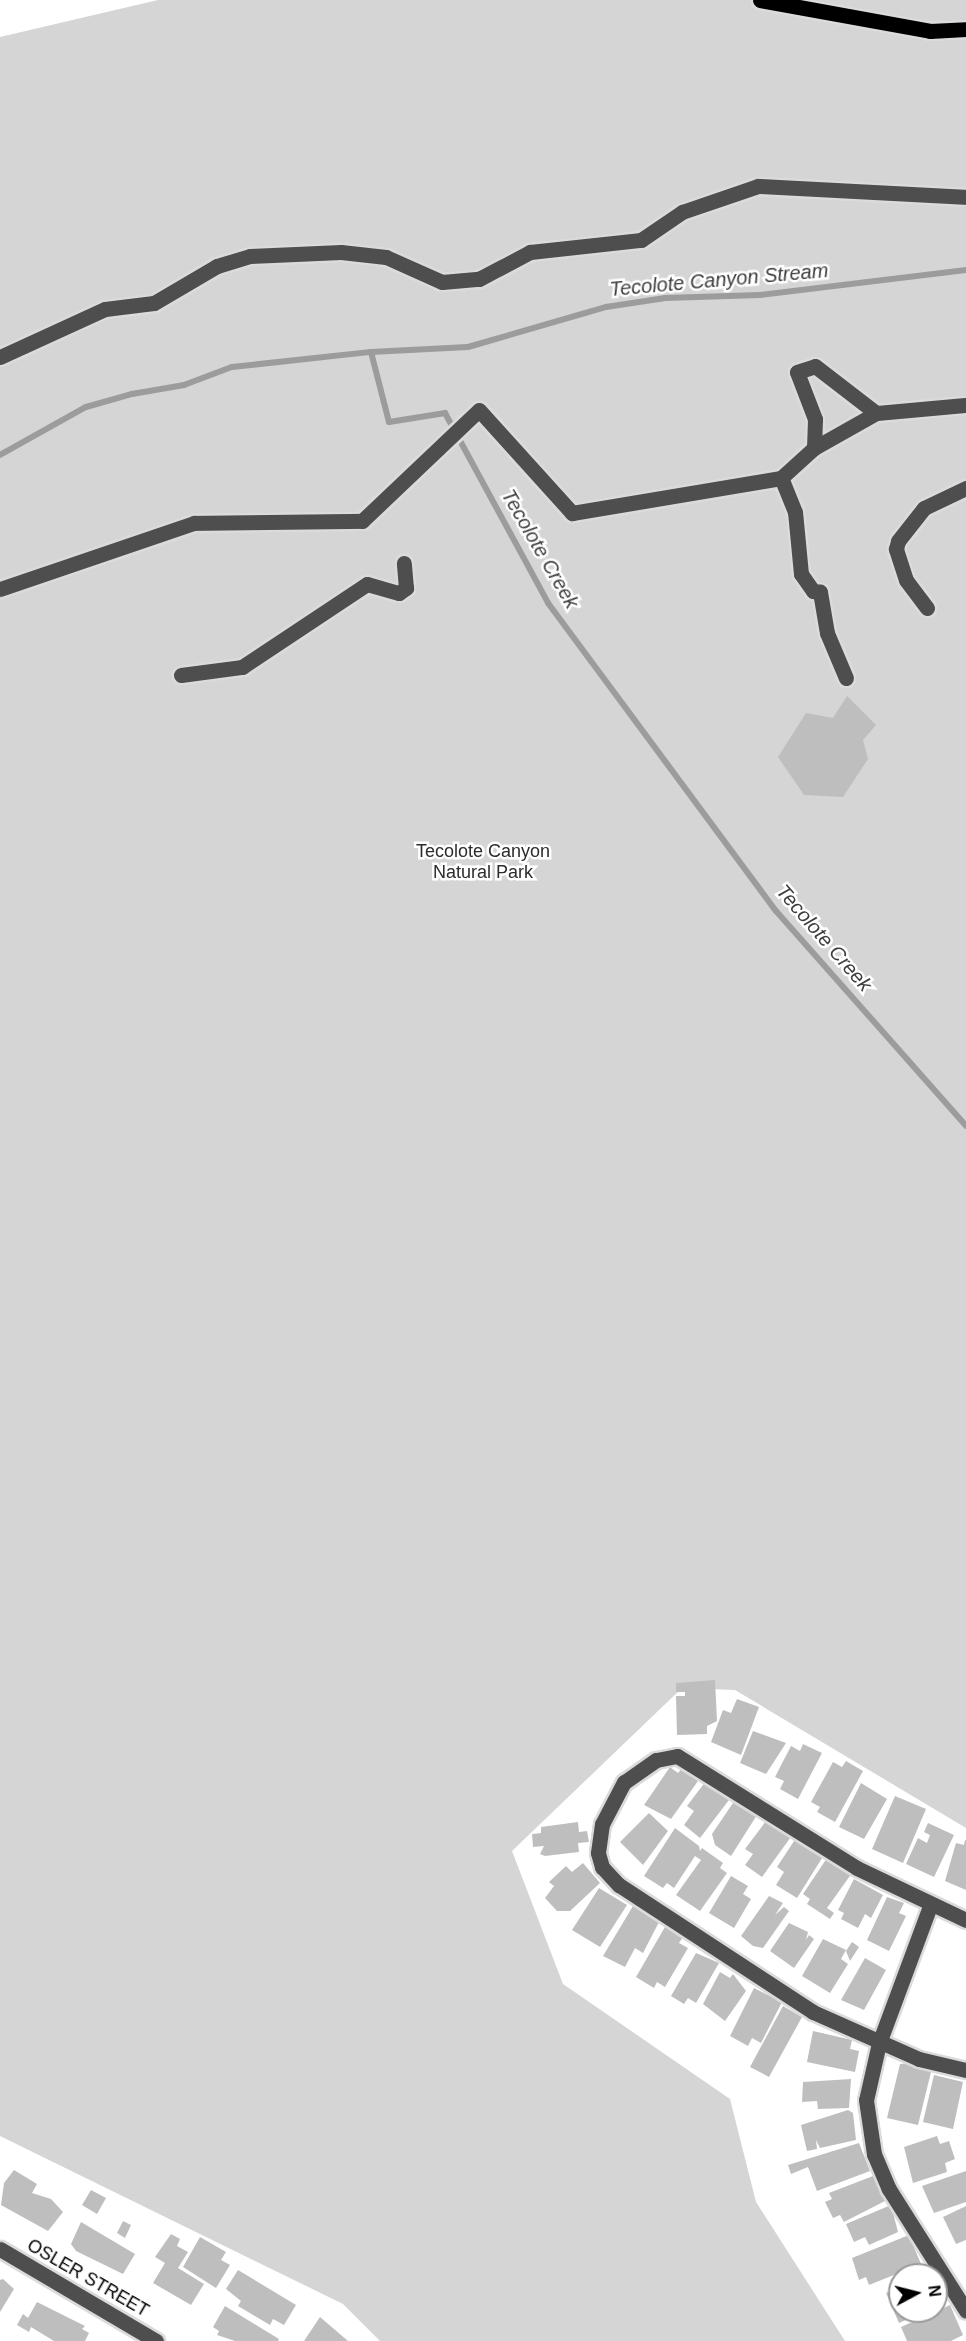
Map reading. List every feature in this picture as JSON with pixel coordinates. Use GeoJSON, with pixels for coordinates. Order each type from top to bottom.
{"type":"FeatureCollection","features":[{"type":"Feature","properties":{"kind":"main road"},"geometry":{"type":"LineString","coordinates":[[760,0],[930,31],[966,29]]}},
{"type":"Feature","properties":{"kind":"street"},"geometry":{"type":"LineString","coordinates":[[0,357],[105,309],[154,303],[218,266],[250,256],[341,252],[386,257],[442,282],[472,279],[530,252],[642,240],[682,212],[758,186],[966,197]]}},
{"type":"Feature","properties":{"kind":"street"},"geometry":{"type":"LineString","coordinates":[[814,448],[815,419],[797,376],[801,368],[815,366],[876,413]]}},
{"type":"Feature","properties":{"kind":"street"},"geometry":{"type":"LineString","coordinates":[[0,589],[194,523],[362,521],[479,410],[572,513],[781,478],[814,448],[876,413],[966,405]]}},
{"type":"Feature","properties":{"kind":"street"},"geometry":{"type":"LineString","coordinates":[[781,478],[795,512],[801,574],[813,591],[820,592],[827,633],[846,678]]}},
{"type":"Feature","properties":{"kind":"street"},"geometry":{"type":"LineString","coordinates":[[927,608],[906,580],[896,549],[910,522],[924,508],[966,488]]}},
{"type":"Feature","properties":{"kind":"street"},"geometry":{"type":"LineString","coordinates":[[181,675],[242,667],[367,584],[399,593],[406,588],[404,563]]}},
{"type":"Feature","properties":{"kind":"street"},"geometry":{"type":"LineString","coordinates":[[966,1920],[930,1906],[857,1868],[677,1756],[656,1760],[624,1782],[602,1824],[598,1853],[602,1867],[619,1885],[813,2012],[879,2043],[966,2070]]}},
{"type":"Feature","properties":{"kind":"street"},"geometry":{"type":"LineString","coordinates":[[930,1906],[879,2043],[866,2100],[874,2154],[889,2189],[966,2311]]}},
{"type":"Feature","properties":{"kind":"street","name":"OSLER STREET"},"geometry":{"type":"LineString","coordinates":[[0,2250],[156,2341]]}},
{"type":"Feature","properties":{"kind":"green space","name":"Tecolote Canyon Natural Park"},"geometry":{"type":"Polygon","coordinates":[[[158,0],[966,0],[966,1828],[735,1690],[682,1688],[512,1851],[563,1984],[730,2099],[756,2202],[845,2341],[380,2341],[343,2304],[0,2136],[0,37],[158,0]]]}},
{"type":"Feature","properties":{"kind":"building"},"geometry":{"type":"Polygon","coordinates":[[[847,696],[876,725],[863,740],[868,759],[843,797],[804,795],[778,757],[806,713],[833,718],[847,696]]]}},
{"type":"Feature","properties":{"kind":"building"},"geometry":{"type":"Polygon","coordinates":[[[715,1680],[717,1721],[707,1726],[707,1734],[677,1735],[676,1696],[685,1696],[685,1692],[676,1692],[676,1683],[715,1680]]]}},
{"type":"Feature","properties":{"kind":"building"},"geometry":{"type":"Polygon","coordinates":[[[737,1699],[759,1707],[741,1755],[711,1742],[723,1710],[731,1713],[737,1699]]]}},
{"type":"Feature","properties":{"kind":"building"},"geometry":{"type":"Polygon","coordinates":[[[753,1731],[786,1743],[766,1774],[740,1763],[753,1731]]]}},
{"type":"Feature","properties":{"kind":"building"},"geometry":{"type":"Polygon","coordinates":[[[803,1744],[822,1753],[798,1799],[780,1789],[784,1781],[775,1777],[791,1746],[800,1751],[803,1744]]]}},
{"type":"Feature","properties":{"kind":"building"},"geometry":{"type":"Polygon","coordinates":[[[846,1761],[863,1771],[835,1822],[817,1812],[820,1807],[811,1802],[833,1762],[842,1767],[846,1761]]]}},
{"type":"Feature","properties":{"kind":"building"},"geometry":{"type":"Polygon","coordinates":[[[670,1767],[678,1773],[683,1767],[698,1781],[671,1819],[644,1805],[670,1767]]]}},
{"type":"Feature","properties":{"kind":"building"},"geometry":{"type":"Polygon","coordinates":[[[706,1781],[732,1796],[700,1838],[684,1825],[694,1811],[687,1806],[706,1781]]]}},
{"type":"Feature","properties":{"kind":"building"},"geometry":{"type":"Polygon","coordinates":[[[861,1783],[887,1799],[864,1839],[839,1827],[861,1783]]]}},
{"type":"Feature","properties":{"kind":"building"},"geometry":{"type":"Polygon","coordinates":[[[895,1796],[926,1809],[903,1863],[872,1849],[895,1796]]]}},
{"type":"Feature","properties":{"kind":"building"},"geometry":{"type":"Polygon","coordinates":[[[735,1800],[757,1815],[731,1856],[715,1845],[712,1834],[735,1800]]]}},
{"type":"Feature","properties":{"kind":"building"},"geometry":{"type":"Polygon","coordinates":[[[649,1813],[668,1831],[643,1865],[620,1842],[649,1813]]]}},
{"type":"Feature","properties":{"kind":"building"},"geometry":{"type":"Polygon","coordinates":[[[769,1817],[793,1834],[762,1877],[745,1865],[753,1854],[745,1849],[769,1817]]]}},
{"type":"Feature","properties":{"kind":"building"},"geometry":{"type":"Polygon","coordinates":[[[578,1822],[579,1832],[587,1831],[589,1842],[578,1843],[579,1852],[545,1856],[540,1854],[544,1846],[533,1847],[532,1834],[541,1833],[541,1827],[578,1822]]]}},
{"type":"Feature","properties":{"kind":"building"},"geometry":{"type":"Polygon","coordinates":[[[928,1823],[954,1835],[934,1877],[906,1864],[918,1838],[927,1843],[930,1835],[924,1832],[928,1823]]]}},
{"type":"Feature","properties":{"kind":"building"},"geometry":{"type":"Polygon","coordinates":[[[675,1828],[699,1846],[700,1851],[702,1848],[723,1863],[720,1868],[727,1873],[700,1911],[676,1895],[701,1860],[695,1856],[674,1888],[667,1883],[663,1888],[644,1876],[675,1828]]]}},
{"type":"Feature","properties":{"kind":"building"},"geometry":{"type":"Polygon","coordinates":[[[796,1838],[824,1855],[797,1898],[776,1885],[784,1872],[777,1867],[796,1838]]]}},
{"type":"Feature","properties":{"kind":"building"},"geometry":{"type":"Polygon","coordinates":[[[965,1840],[966,1890],[945,1881],[956,1843],[964,1845],[965,1840]]]}},
{"type":"Feature","properties":{"kind":"building"},"geometry":{"type":"Polygon","coordinates":[[[827,1858],[852,1873],[827,1908],[834,1913],[830,1919],[807,1904],[810,1899],[803,1894],[827,1858]]]}},
{"type":"Feature","properties":{"kind":"building"},"geometry":{"type":"Polygon","coordinates":[[[583,1863],[600,1883],[570,1911],[557,1911],[545,1898],[554,1886],[549,1882],[566,1866],[572,1872],[583,1863]]]}},
{"type":"Feature","properties":{"kind":"building"},"geometry":{"type":"Polygon","coordinates":[[[731,1876],[748,1886],[743,1894],[751,1899],[734,1928],[709,1913],[731,1876]]]}},
{"type":"Feature","properties":{"kind":"building"},"geometry":{"type":"Polygon","coordinates":[[[854,1879],[883,1895],[871,1918],[865,1914],[858,1928],[841,1919],[844,1913],[838,1910],[854,1879]]]}},
{"type":"Feature","properties":{"kind":"building"},"geometry":{"type":"Polygon","coordinates":[[[599,1888],[627,1905],[600,1947],[572,1930],[599,1888]]]}},
{"type":"Feature","properties":{"kind":"building"},"geometry":{"type":"Polygon","coordinates":[[[769,1896],[783,1903],[775,1915],[784,1907],[789,1911],[763,1948],[753,1946],[741,1936],[769,1896]]]}},
{"type":"Feature","properties":{"kind":"building"},"geometry":{"type":"Polygon","coordinates":[[[887,1897],[904,1903],[899,1913],[906,1916],[889,1951],[867,1940],[887,1897]]]}},
{"type":"Feature","properties":{"kind":"building"},"geometry":{"type":"Polygon","coordinates":[[[633,1906],[659,1922],[643,1953],[635,1948],[625,1967],[603,1956],[633,1906]]]}},
{"type":"Feature","properties":{"kind":"building"},"geometry":{"type":"Polygon","coordinates":[[[789,1923],[808,1932],[806,1940],[809,1935],[814,1939],[794,1968],[770,1951],[789,1923]]]}},
{"type":"Feature","properties":{"kind":"building"},"geometry":{"type":"Polygon","coordinates":[[[665,1927],[683,1937],[679,1943],[688,1948],[665,1987],[657,1982],[654,1988],[636,1977],[665,1927]]]}},
{"type":"Feature","properties":{"kind":"building"},"geometry":{"type":"Polygon","coordinates":[[[823,1939],[846,1950],[841,1959],[848,1964],[830,1993],[802,1976],[823,1939]]]}},
{"type":"Feature","properties":{"kind":"building"},"geometry":{"type":"Polygon","coordinates":[[[852,1942],[859,1947],[850,1961],[846,1951],[852,1942]]]}},
{"type":"Feature","properties":{"kind":"building"},"geometry":{"type":"Polygon","coordinates":[[[696,1953],[719,1963],[696,2003],[688,1998],[684,2004],[671,1996],[696,1953]]]}},
{"type":"Feature","properties":{"kind":"building"},"geometry":{"type":"Polygon","coordinates":[[[865,1958],[886,1970],[864,2010],[841,2000],[865,1958]]]}},
{"type":"Feature","properties":{"kind":"building"},"geometry":{"type":"Polygon","coordinates":[[[720,1972],[730,1978],[733,1974],[746,1991],[725,2021],[703,2004],[720,1972]]]}},
{"type":"Feature","properties":{"kind":"building"},"geometry":{"type":"Polygon","coordinates":[[[754,1988],[782,2002],[761,2043],[752,2038],[748,2046],[730,2036],[754,1988]]]}},
{"type":"Feature","properties":{"kind":"building"},"geometry":{"type":"Polygon","coordinates":[[[783,2006],[802,2017],[769,2077],[750,2067],[783,2006]]]}},
{"type":"Feature","properties":{"kind":"building"},"geometry":{"type":"Polygon","coordinates":[[[813,2031],[852,2040],[850,2049],[859,2051],[855,2072],[807,2062],[813,2031]]]}},
{"type":"Feature","properties":{"kind":"building"},"geometry":{"type":"Polygon","coordinates":[[[911,2063],[932,2068],[918,2125],[887,2118],[900,2064],[911,2063]]]}},
{"type":"Feature","properties":{"kind":"building"},"geometry":{"type":"Polygon","coordinates":[[[934,2075],[963,2082],[953,2129],[923,2122],[934,2075]]]}},
{"type":"Feature","properties":{"kind":"building"},"geometry":{"type":"Polygon","coordinates":[[[851,2079],[849,2108],[818,2109],[817,2101],[802,2102],[803,2082],[851,2079]]]}},
{"type":"Feature","properties":{"kind":"building"},"geometry":{"type":"Polygon","coordinates":[[[848,2110],[853,2113],[856,2140],[820,2148],[816,2140],[817,2149],[807,2151],[801,2125],[848,2110]]]}},
{"type":"Feature","properties":{"kind":"building"},"geometry":{"type":"Polygon","coordinates":[[[937,2136],[940,2144],[949,2141],[955,2159],[945,2163],[947,2172],[913,2183],[904,2147],[937,2136]]]}},
{"type":"Feature","properties":{"kind":"building"},"geometry":{"type":"Polygon","coordinates":[[[859,2143],[870,2171],[817,2191],[808,2167],[791,2174],[788,2165],[859,2143]]]}},
{"type":"Feature","properties":{"kind":"building"},"geometry":{"type":"Polygon","coordinates":[[[14,2170],[37,2184],[32,2193],[51,2199],[63,2212],[48,2231],[1,2205],[4,2183],[14,2170]]]}},
{"type":"Feature","properties":{"kind":"building"},"geometry":{"type":"Polygon","coordinates":[[[966,2171],[966,2202],[934,2213],[922,2186],[966,2171]]]}},
{"type":"Feature","properties":{"kind":"building"},"geometry":{"type":"Polygon","coordinates":[[[873,2176],[885,2201],[844,2222],[840,2215],[833,2218],[825,2202],[832,2199],[829,2193],[873,2176]]]}},
{"type":"Feature","properties":{"kind":"building"},"geometry":{"type":"Polygon","coordinates":[[[91,2190],[106,2198],[97,2214],[82,2205],[91,2190]]]}},
{"type":"Feature","properties":{"kind":"building"},"geometry":{"type":"Polygon","coordinates":[[[891,2205],[898,2232],[869,2245],[865,2237],[854,2242],[846,2224],[891,2205]]]}},
{"type":"Feature","properties":{"kind":"building"},"geometry":{"type":"Polygon","coordinates":[[[966,2206],[966,2240],[956,2244],[943,2217],[966,2206]]]}},
{"type":"Feature","properties":{"kind":"building"},"geometry":{"type":"Polygon","coordinates":[[[123,2221],[131,2225],[125,2238],[117,2233],[123,2221]]]}},
{"type":"Feature","properties":{"kind":"building"},"geometry":{"type":"Polygon","coordinates":[[[81,2222],[135,2254],[123,2274],[76,2251],[71,2244],[81,2222]]]}},
{"type":"Feature","properties":{"kind":"building"},"geometry":{"type":"Polygon","coordinates":[[[171,2234],[180,2239],[177,2246],[188,2252],[178,2268],[204,2284],[191,2305],[153,2283],[165,2263],[155,2257],[171,2234]]]}},
{"type":"Feature","properties":{"kind":"building"},"geometry":{"type":"Polygon","coordinates":[[[909,2235],[921,2263],[888,2263],[888,2277],[869,2285],[866,2277],[859,2280],[852,2258],[909,2235]]]}},
{"type":"Feature","properties":{"kind":"building"},"geometry":{"type":"Polygon","coordinates":[[[200,2237],[226,2252],[221,2260],[230,2265],[216,2288],[183,2267],[200,2237]]]}},
{"type":"Feature","properties":{"kind":"building"},"geometry":{"type":"Polygon","coordinates":[[[238,2270],[296,2305],[284,2325],[273,2319],[270,2325],[238,2306],[241,2301],[226,2289],[238,2270]]]}},
{"type":"Feature","properties":{"kind":"building"},"geometry":{"type":"Polygon","coordinates":[[[3,2279],[14,2289],[0,2312],[0,2280],[3,2279]]]}},
{"type":"Feature","properties":{"kind":"building"},"geometry":{"type":"Polygon","coordinates":[[[37,2302],[85,2326],[82,2329],[89,2333],[85,2341],[54,2341],[31,2327],[29,2332],[17,2325],[23,2314],[28,2318],[37,2302]]]}},
{"type":"Feature","properties":{"kind":"building"},"geometry":{"type":"Polygon","coordinates":[[[950,2305],[963,2335],[951,2341],[907,2341],[901,2327],[910,2323],[948,2323],[948,2306],[950,2305]]]}},
{"type":"Feature","properties":{"kind":"building"},"geometry":{"type":"Polygon","coordinates":[[[225,2306],[279,2339],[278,2341],[235,2341],[217,2335],[219,2331],[213,2327],[225,2306]]]}},
{"type":"Feature","properties":{"kind":"building"},"geometry":{"type":"Polygon","coordinates":[[[320,2317],[348,2341],[304,2341],[320,2317]]]}},
{"type":"Feature","properties":{"kind":"waterway","name":"Tecolote Canyon Stream"},"geometry":{"type":"LineString","coordinates":[[371,352],[468,347],[606,307],[665,298],[760,295],[966,270]]}},
{"type":"Feature","properties":{"kind":"waterway","name":"Tecolote Creek"},"geometry":{"type":"LineString","coordinates":[[0,455],[86,407],[132,394],[184,385],[232,367],[371,352],[389,422],[445,413],[548,603],[776,911],[966,1126]]}}]}
